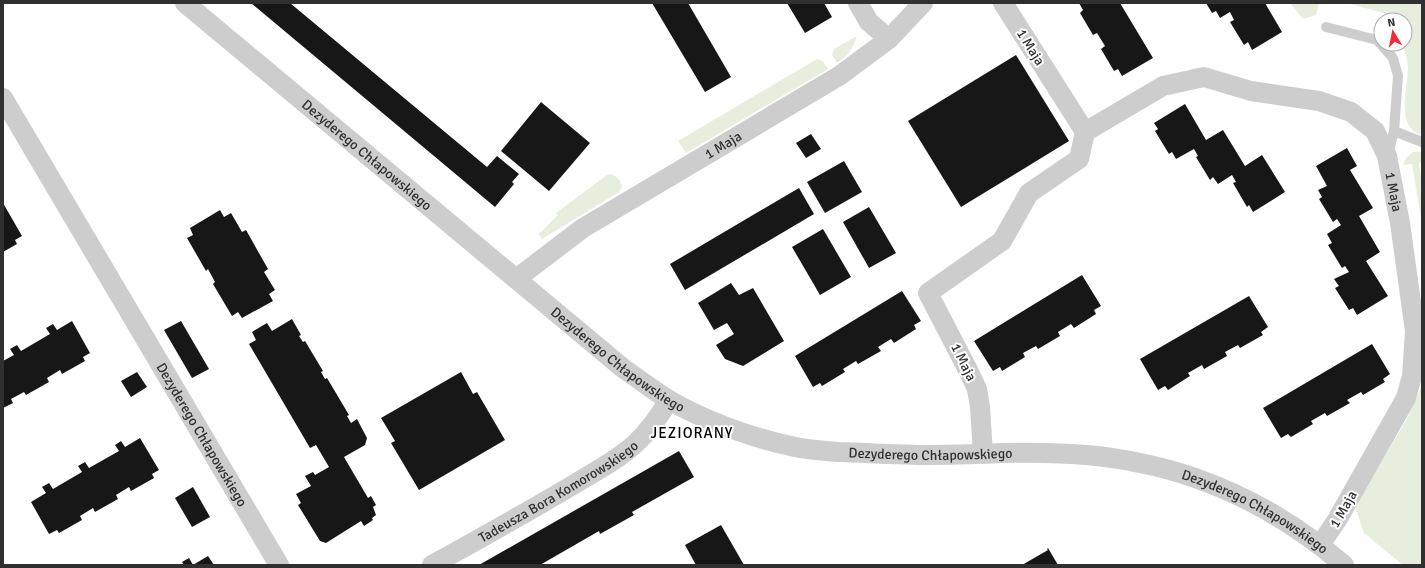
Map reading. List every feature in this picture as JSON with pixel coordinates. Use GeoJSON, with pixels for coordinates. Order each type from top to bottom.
{"type":"FeatureCollection","features":[{"type":"Feature","properties":{"kind":"street","name":"Dezyderego Chłapowskiego"},"geometry":{"type":"LineString","coordinates":[[185,3],[624,369],[669,400],[703,416],[748,434],[790,446],[827,452],[907,455],[1067,454],[1116,458],[1161,467],[1204,481],[1255,504],[1294,526],[1344,565]]}},
{"type":"Feature","properties":{"kind":"street"},"geometry":{"type":"LineString","coordinates":[[858,3],[869,22],[889,39]]}},
{"type":"Feature","properties":{"kind":"street","name":"1 Maja"},"geometry":{"type":"LineString","coordinates":[[516,279],[583,228],[839,76],[889,39],[923,3]]}},
{"type":"Feature","properties":{"kind":"street","name":"1 Maja"},"geometry":{"type":"LineString","coordinates":[[983,454],[980,407],[977,389],[928,293],[1002,241],[1030,193],[1079,159],[1085,132],[1003,3]]}},
{"type":"Feature","properties":{"kind":"street","name":"1 Maja"},"geometry":{"type":"LineString","coordinates":[[1085,132],[1163,86],[1204,77],[1251,91],[1319,101],[1351,112],[1375,131],[1387,156],[1400,223],[1415,331],[1412,376],[1406,398],[1337,520],[1320,545]]}},
{"type":"Feature","properties":{"kind":"street","name":"Dezyderego Chłapowskiego"},"geometry":{"type":"LineString","coordinates":[[3,98],[279,565]]}},
{"type":"Feature","properties":{"kind":"street","name":"Tadeusza Bora Komorowskiego"},"geometry":{"type":"LineString","coordinates":[[432,565],[552,498],[616,459],[643,436],[669,400]]}},
{"type":"Feature","properties":{"kind":"lane"},"geometry":{"type":"LineString","coordinates":[[1326,27],[1376,40],[1393,58],[1398,76],[1394,131],[1387,156]]}},
{"type":"Feature","properties":{"kind":"lane"},"geometry":{"type":"LineString","coordinates":[[1394,131],[1422,142]]}},
{"type":"Feature","properties":{"kind":"green space"},"geometry":{"type":"Polygon","coordinates":[[[1290,3],[1319,3],[1316,15],[1303,19],[1290,3]]]}},
{"type":"Feature","properties":{"kind":"green space"},"geometry":{"type":"Polygon","coordinates":[[[1347,3],[1422,3],[1422,135],[1414,131],[1408,124],[1405,106],[1408,68],[1405,52],[1413,52],[1413,12],[1380,12],[1347,3]]]}},
{"type":"Feature","properties":{"kind":"green space"},"geometry":{"type":"Polygon","coordinates":[[[857,36],[850,51],[837,63],[832,55],[834,49],[857,36]]]}},
{"type":"Feature","properties":{"kind":"green space"},"geometry":{"type":"Polygon","coordinates":[[[817,59],[823,61],[828,69],[686,153],[678,141],[817,59]]]}},
{"type":"Feature","properties":{"kind":"green space"},"geometry":{"type":"Polygon","coordinates":[[[1413,152],[1422,152],[1422,162],[1419,163],[1422,183],[1422,224],[1412,164],[1403,165],[1406,158],[1413,152]]]}},
{"type":"Feature","properties":{"kind":"green space"},"geometry":{"type":"Polygon","coordinates":[[[611,174],[621,182],[622,187],[619,192],[542,239],[539,234],[558,215],[556,213],[607,175],[611,174]]]}},
{"type":"Feature","properties":{"kind":"green space"},"geometry":{"type":"Polygon","coordinates":[[[1422,385],[1422,565],[1403,565],[1364,533],[1355,507],[1409,415],[1422,385]]]}},
{"type":"Feature","properties":{"kind":"building"},"geometry":{"type":"Polygon","coordinates":[[[251,3],[290,3],[487,167],[497,156],[519,174],[512,182],[514,184],[495,207],[251,3]]]}},
{"type":"Feature","properties":{"kind":"building"},"geometry":{"type":"Polygon","coordinates":[[[652,3],[688,3],[731,77],[705,92],[652,3]]]}},
{"type":"Feature","properties":{"kind":"building"},"geometry":{"type":"Polygon","coordinates":[[[787,3],[824,3],[832,17],[805,33],[787,3]]]}},
{"type":"Feature","properties":{"kind":"building"},"geometry":{"type":"Polygon","coordinates":[[[1079,3],[1120,3],[1153,58],[1122,76],[1118,69],[1114,71],[1101,49],[1105,46],[1097,33],[1093,35],[1080,13],[1083,10],[1079,3]]]}},
{"type":"Feature","properties":{"kind":"building"},"geometry":{"type":"Polygon","coordinates":[[[1206,3],[1265,3],[1282,32],[1252,50],[1248,42],[1244,45],[1230,22],[1234,20],[1230,12],[1220,18],[1216,11],[1212,13],[1206,3]]]}},
{"type":"Feature","properties":{"kind":"building"},"geometry":{"type":"Polygon","coordinates":[[[1016,55],[1069,141],[961,207],[908,121],[1016,55]]]}},
{"type":"Feature","properties":{"kind":"building"},"geometry":{"type":"Polygon","coordinates":[[[541,102],[590,143],[549,191],[501,151],[541,102]]]}},
{"type":"Feature","properties":{"kind":"building"},"geometry":{"type":"Polygon","coordinates":[[[1185,104],[1206,140],[1223,130],[1245,166],[1262,155],[1285,192],[1253,212],[1249,205],[1247,207],[1233,183],[1236,182],[1232,175],[1218,184],[1213,177],[1210,180],[1196,157],[1198,156],[1194,149],[1176,159],[1172,152],[1169,154],[1155,131],[1158,129],[1154,123],[1185,104]]]}},
{"type":"Feature","properties":{"kind":"building"},"geometry":{"type":"Polygon","coordinates":[[[811,134],[821,149],[806,158],[796,143],[811,134]]]}},
{"type":"Feature","properties":{"kind":"building"},"geometry":{"type":"Polygon","coordinates":[[[1347,148],[1357,166],[1350,170],[1373,208],[1359,216],[1380,252],[1366,261],[1388,296],[1357,315],[1353,308],[1349,310],[1335,288],[1339,286],[1334,279],[1349,272],[1345,266],[1342,268],[1328,245],[1332,243],[1327,234],[1341,225],[1337,219],[1333,222],[1319,199],[1322,197],[1318,190],[1327,186],[1316,166],[1347,148]]]}},
{"type":"Feature","properties":{"kind":"building"},"geometry":{"type":"Polygon","coordinates":[[[844,161],[862,192],[825,213],[807,182],[844,161]]]}},
{"type":"Feature","properties":{"kind":"building"},"geometry":{"type":"Polygon","coordinates":[[[799,188],[814,214],[685,290],[670,264],[799,188]]]}},
{"type":"Feature","properties":{"kind":"building"},"geometry":{"type":"Polygon","coordinates":[[[3,203],[22,236],[15,240],[17,244],[3,252],[3,203]]]}},
{"type":"Feature","properties":{"kind":"building"},"geometry":{"type":"Polygon","coordinates":[[[869,207],[896,253],[869,268],[843,222],[869,207]]]}},
{"type":"Feature","properties":{"kind":"building"},"geometry":{"type":"Polygon","coordinates":[[[220,210],[224,217],[231,213],[242,232],[246,230],[268,269],[264,272],[275,290],[269,294],[273,301],[242,318],[238,312],[232,316],[213,284],[215,282],[208,269],[206,271],[187,238],[193,235],[190,228],[220,210]]]}},
{"type":"Feature","properties":{"kind":"building"},"geometry":{"type":"Polygon","coordinates":[[[823,229],[851,277],[820,295],[792,247],[823,229]]]}},
{"type":"Feature","properties":{"kind":"building"},"geometry":{"type":"Polygon","coordinates":[[[1082,275],[1101,306],[1094,310],[1096,314],[1074,328],[1071,324],[1058,332],[1060,336],[1038,349],[1036,346],[1023,353],[1025,357],[1002,371],[1000,367],[993,371],[974,341],[1082,275]]]}},
{"type":"Feature","properties":{"kind":"building"},"geometry":{"type":"Polygon","coordinates":[[[731,283],[739,295],[753,288],[784,341],[743,366],[725,359],[716,345],[734,334],[727,323],[714,330],[698,303],[731,283]]]}},
{"type":"Feature","properties":{"kind":"building"},"geometry":{"type":"Polygon","coordinates":[[[902,291],[921,321],[914,325],[916,329],[894,343],[891,339],[878,347],[881,351],[858,364],[856,361],[843,369],[845,372],[822,386],[820,383],[813,387],[795,356],[902,291]]]}},
{"type":"Feature","properties":{"kind":"building"},"geometry":{"type":"Polygon","coordinates":[[[1249,296],[1268,327],[1261,332],[1263,335],[1240,348],[1238,345],[1225,352],[1227,356],[1204,369],[1202,365],[1188,373],[1190,376],[1168,390],[1165,386],[1158,390],[1140,359],[1249,296]]]}},
{"type":"Feature","properties":{"kind":"building"},"geometry":{"type":"Polygon","coordinates":[[[292,319],[301,335],[299,336],[303,342],[305,341],[323,371],[321,372],[325,379],[327,378],[349,415],[347,416],[351,423],[357,419],[367,438],[365,445],[344,457],[368,498],[371,496],[376,505],[373,507],[376,515],[372,518],[373,520],[364,526],[361,521],[326,543],[320,541],[298,505],[301,503],[296,494],[311,486],[305,476],[313,472],[315,475],[329,467],[316,445],[310,448],[249,344],[256,340],[252,332],[267,323],[272,331],[292,319]]]}},
{"type":"Feature","properties":{"kind":"building"},"geometry":{"type":"Polygon","coordinates":[[[72,321],[90,353],[83,357],[85,361],[62,374],[60,370],[47,378],[49,382],[26,395],[24,392],[11,399],[13,403],[3,408],[3,361],[14,355],[10,349],[17,345],[21,351],[50,334],[46,328],[53,324],[57,330],[72,321]]]}},
{"type":"Feature","properties":{"kind":"building"},"geometry":{"type":"Polygon","coordinates":[[[181,321],[209,369],[192,378],[164,330],[181,321]]]}},
{"type":"Feature","properties":{"kind":"building"},"geometry":{"type":"Polygon","coordinates":[[[1372,344],[1390,374],[1383,379],[1385,382],[1363,395],[1361,392],[1347,400],[1350,403],[1327,416],[1325,413],[1311,421],[1313,424],[1291,437],[1288,434],[1281,438],[1263,408],[1372,344]]]}},
{"type":"Feature","properties":{"kind":"building"},"geometry":{"type":"Polygon","coordinates":[[[137,372],[147,387],[131,397],[121,381],[137,372]]]}},
{"type":"Feature","properties":{"kind":"building"},"geometry":{"type":"Polygon","coordinates":[[[461,372],[473,394],[477,392],[505,440],[419,490],[391,443],[395,441],[381,418],[461,372]]]}},
{"type":"Feature","properties":{"kind":"building"},"geometry":{"type":"Polygon","coordinates":[[[140,438],[159,470],[152,474],[154,478],[131,491],[129,487],[116,495],[118,499],[95,512],[93,508],[80,516],[82,520],[59,533],[57,530],[49,534],[31,502],[46,493],[42,487],[49,483],[53,489],[82,472],[78,466],[85,462],[89,468],[119,451],[115,445],[121,441],[125,447],[140,438]]]}},
{"type":"Feature","properties":{"kind":"building"},"geometry":{"type":"Polygon","coordinates":[[[679,451],[694,477],[632,512],[634,515],[600,534],[599,531],[540,565],[479,565],[679,451]]]}},
{"type":"Feature","properties":{"kind":"building"},"geometry":{"type":"Polygon","coordinates":[[[193,487],[210,517],[192,527],[175,498],[193,487]]]}},
{"type":"Feature","properties":{"kind":"building"},"geometry":{"type":"Polygon","coordinates":[[[721,525],[744,565],[696,565],[685,545],[721,525]]]}},
{"type":"Feature","properties":{"kind":"building"},"geometry":{"type":"Polygon","coordinates":[[[1048,548],[1058,565],[1022,565],[1048,550],[1048,548]]]}},
{"type":"Feature","properties":{"kind":"building"},"geometry":{"type":"Polygon","coordinates":[[[208,556],[214,565],[193,565],[208,556]]]}},
{"type":"Feature","properties":{"kind":"building"},"geometry":{"type":"Polygon","coordinates":[[[189,558],[193,565],[184,565],[182,562],[189,558]]]}},
{"type":"Feature","properties":{"kind":"district","name":"JEZIORANY"},"geometry":{"type":"Point","coordinates":[692,433]}}]}
